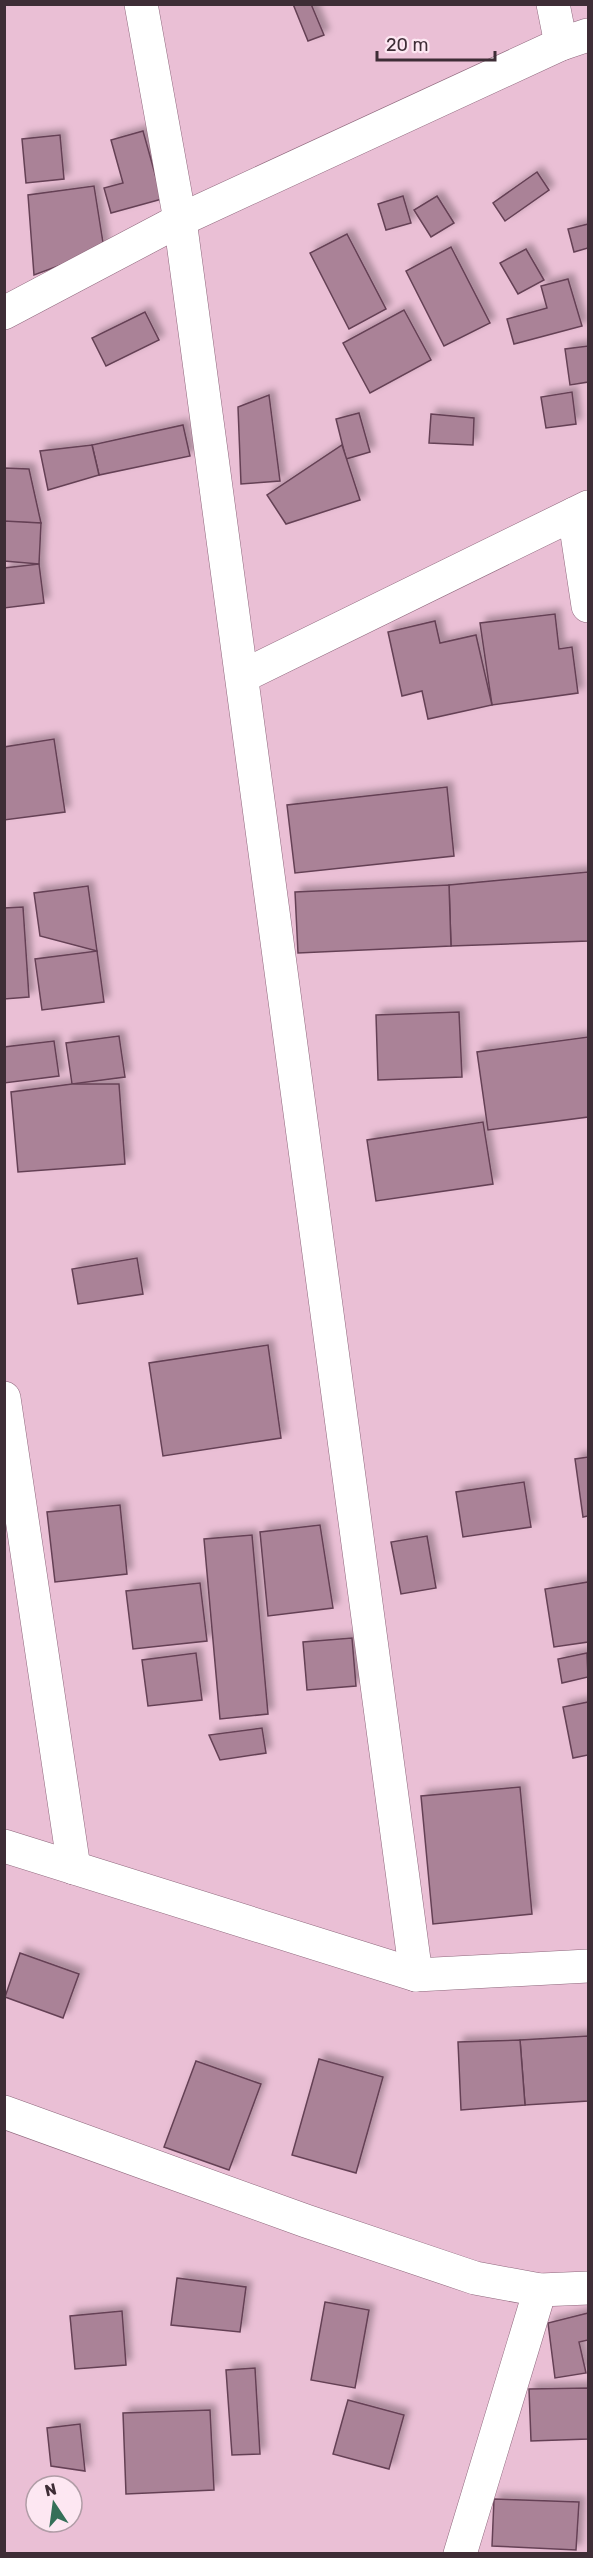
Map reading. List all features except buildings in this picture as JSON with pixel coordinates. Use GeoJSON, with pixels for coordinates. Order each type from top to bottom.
{"type":"FeatureCollection","features":[{"type":"Feature","properties":{"kind":"street"},"geometry":{"type":"LineString","coordinates":[[141,4],[180,220],[416,1975]]}},
{"type":"Feature","properties":{"kind":"street"},"geometry":{"type":"LineString","coordinates":[[4,313],[180,220],[575,39],[553,4]]}},
{"type":"Feature","properties":{"kind":"street"},"geometry":{"type":"LineString","coordinates":[[243,675],[581,510],[588,606]]}},
{"type":"Feature","properties":{"kind":"street"},"geometry":{"type":"LineString","coordinates":[[4,1398],[74,1868]]}},
{"type":"Feature","properties":{"kind":"street"},"geometry":{"type":"LineString","coordinates":[[4,1846],[416,1975],[588,1966]]}},
{"type":"Feature","properties":{"kind":"street"},"geometry":{"type":"LineString","coordinates":[[4,2112],[306,2221],[475,2278],[540,2290],[588,2288]]}},
{"type":"Feature","properties":{"kind":"street"},"geometry":{"type":"LineString","coordinates":[[460,2553],[540,2290]]}}]}
